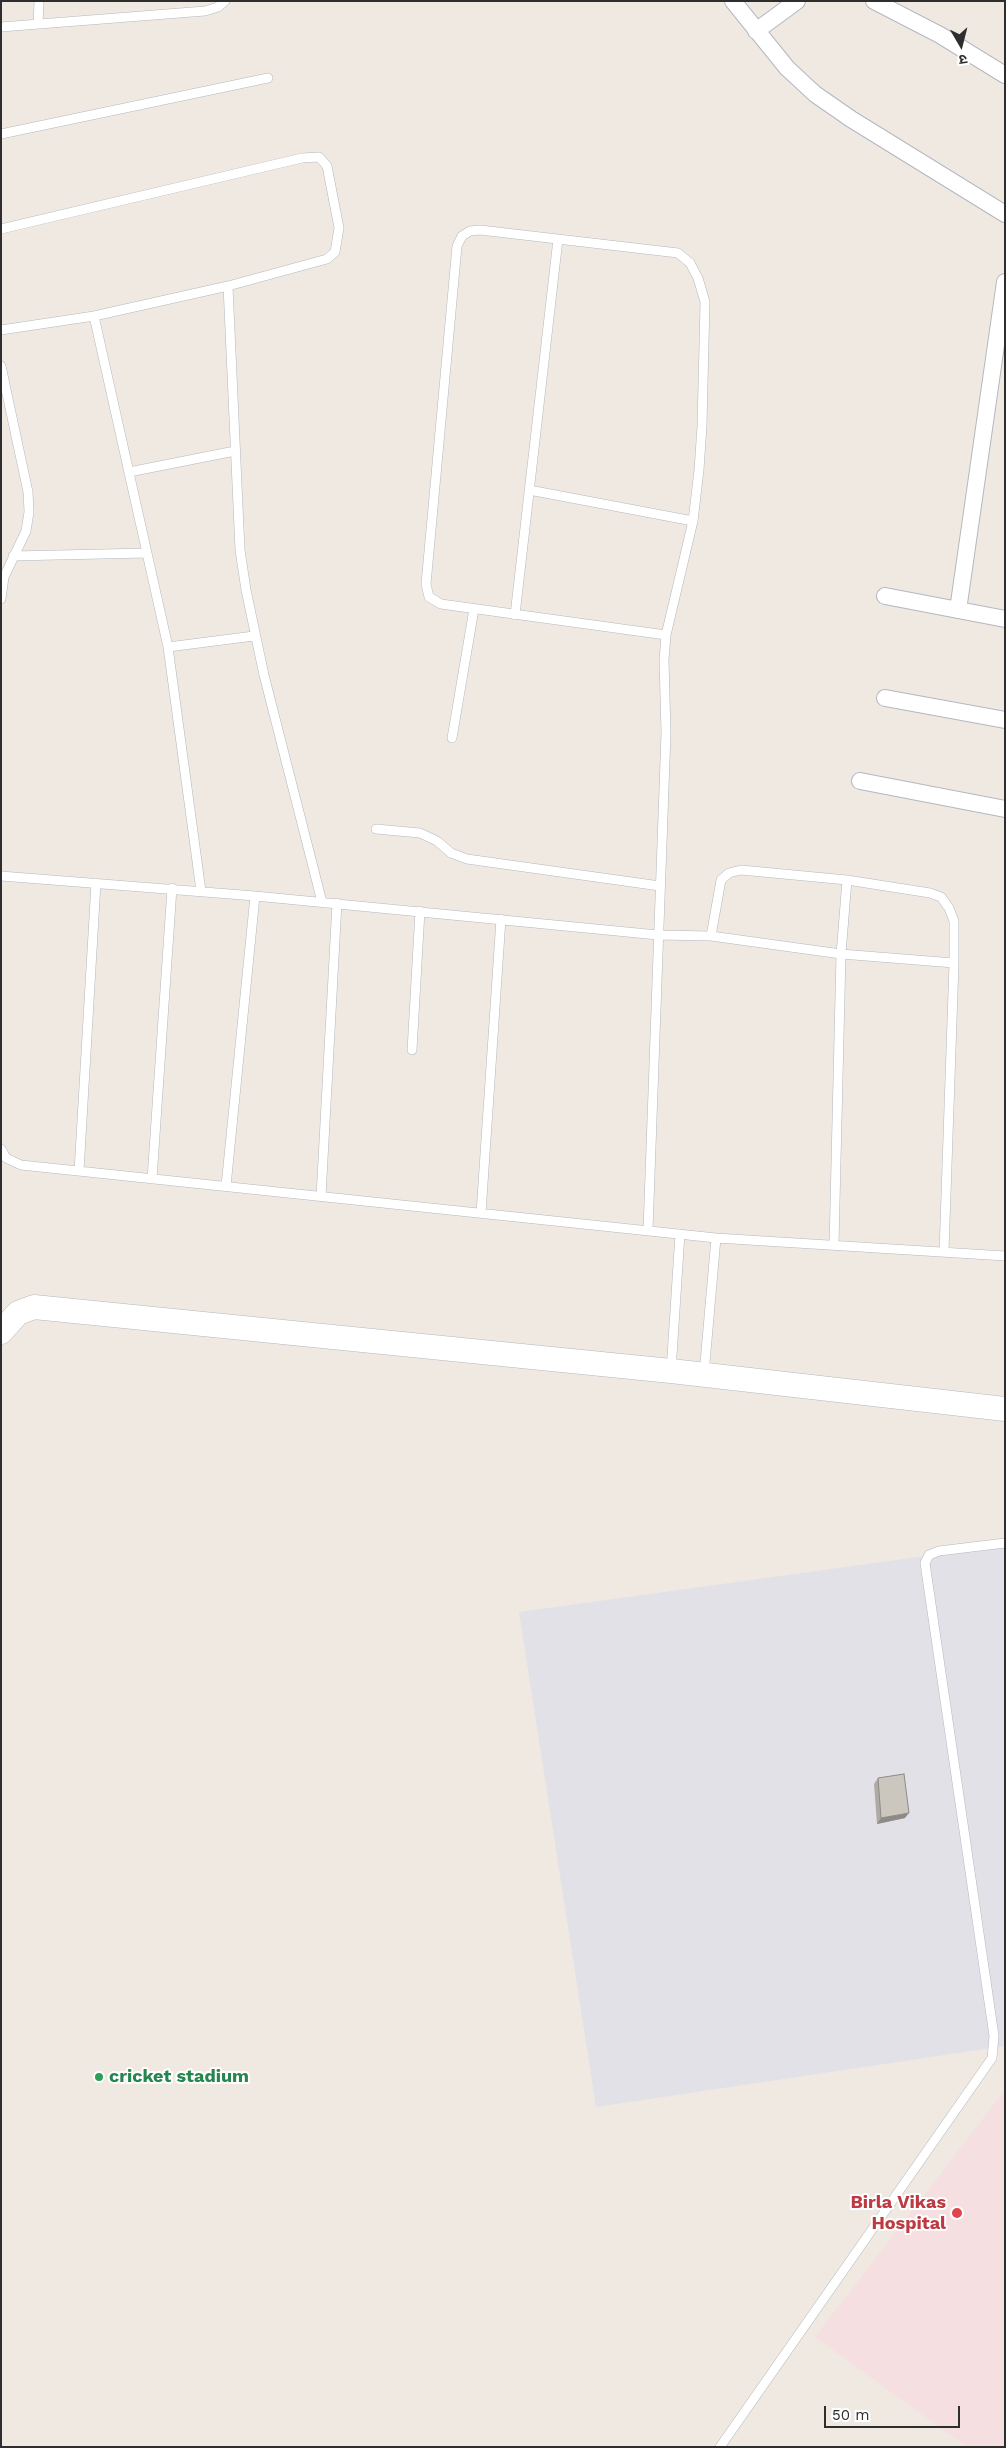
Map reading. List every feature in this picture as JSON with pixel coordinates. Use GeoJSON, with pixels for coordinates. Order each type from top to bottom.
{"type":"FeatureCollection","features":[{"type":"Feature","properties":{"kind":"street"},"geometry":{"type":"LineString","coordinates":[[733,1],[787,68],[815,94],[850,119],[1005,214]]}},
{"type":"Feature","properties":{"kind":"street"},"geometry":{"type":"LineString","coordinates":[[756,31],[797,1]]}},
{"type":"Feature","properties":{"kind":"street"},"geometry":{"type":"LineString","coordinates":[[874,1],[940,35],[1005,75]]}},
{"type":"Feature","properties":{"kind":"street"},"geometry":{"type":"LineString","coordinates":[[958,610],[1000,346],[1005,282]]}},
{"type":"Feature","properties":{"kind":"street"},"geometry":{"type":"LineString","coordinates":[[886,596],[1005,619]]}},
{"type":"Feature","properties":{"kind":"street"},"geometry":{"type":"LineString","coordinates":[[885,698],[1005,720]]}},
{"type":"Feature","properties":{"kind":"street"},"geometry":{"type":"LineString","coordinates":[[860,781],[1005,809]]}},
{"type":"Feature","properties":{"kind":"street"},"geometry":{"type":"LineString","coordinates":[[1,1332],[10,1312],[34,1308],[671,1371],[1005,1409]]}},
{"type":"Feature","properties":{"kind":"lane"},"geometry":{"type":"LineString","coordinates":[[38,24],[39,1]]}},
{"type":"Feature","properties":{"kind":"lane"},"geometry":{"type":"LineString","coordinates":[[1,27],[205,11],[218,8],[225,1]]}},
{"type":"Feature","properties":{"kind":"lane"},"geometry":{"type":"LineString","coordinates":[[1,134],[268,78]]}},
{"type":"Feature","properties":{"kind":"lane"},"geometry":{"type":"LineString","coordinates":[[1,229],[302,158],[319,157],[327,166],[339,228],[335,252],[327,259],[228,286],[94,316],[1,330]]}},
{"type":"Feature","properties":{"kind":"lane"},"geometry":{"type":"LineString","coordinates":[[648,1230],[666,733],[664,660],[666,635],[692,520],[702,426],[705,302],[698,278],[690,263],[678,254],[480,230],[470,231],[462,236],[457,246],[426,584],[429,597],[441,604],[666,635]]}},
{"type":"Feature","properties":{"kind":"lane"},"geometry":{"type":"LineString","coordinates":[[515,615],[558,239]]}},
{"type":"Feature","properties":{"kind":"lane"},"geometry":{"type":"LineString","coordinates":[[228,286],[240,550],[254,636],[322,902]]}},
{"type":"Feature","properties":{"kind":"lane"},"geometry":{"type":"LineString","coordinates":[[94,316],[168,647],[201,891]]}},
{"type":"Feature","properties":{"kind":"lane"},"geometry":{"type":"LineString","coordinates":[[1,366],[28,492],[29,512],[26,531],[4,577],[1,599]]}},
{"type":"Feature","properties":{"kind":"lane"},"geometry":{"type":"LineString","coordinates":[[129,472],[236,451]]}},
{"type":"Feature","properties":{"kind":"lane"},"geometry":{"type":"LineString","coordinates":[[529,490],[692,520]]}},
{"type":"Feature","properties":{"kind":"lane"},"geometry":{"type":"LineString","coordinates":[[13,556],[147,552]]}},
{"type":"Feature","properties":{"kind":"lane"},"geometry":{"type":"LineString","coordinates":[[452,738],[474,609]]}},
{"type":"Feature","properties":{"kind":"lane"},"geometry":{"type":"LineString","coordinates":[[168,647],[254,636]]}},
{"type":"Feature","properties":{"kind":"lane"},"geometry":{"type":"LineString","coordinates":[[376,829],[420,833],[437,842],[451,853],[467,859],[660,886]]}},
{"type":"Feature","properties":{"kind":"lane"},"geometry":{"type":"LineString","coordinates":[[711,936],[721,880],[729,873],[740,870],[847,880],[930,893],[942,897],[954,921],[944,1252]]}},
{"type":"Feature","properties":{"kind":"lane"},"geometry":{"type":"LineString","coordinates":[[1,876],[172,888],[658,935],[711,936],[841,954],[954,963]]}},
{"type":"Feature","properties":{"kind":"lane"},"geometry":{"type":"LineString","coordinates":[[834,1245],[841,954],[847,880]]}},
{"type":"Feature","properties":{"kind":"lane"},"geometry":{"type":"LineString","coordinates":[[79,1171],[96,883]]}},
{"type":"Feature","properties":{"kind":"lane"},"geometry":{"type":"LineString","coordinates":[[152,1178],[172,888]]}},
{"type":"Feature","properties":{"kind":"lane"},"geometry":{"type":"LineString","coordinates":[[226,1186],[255,896]]}},
{"type":"Feature","properties":{"kind":"lane"},"geometry":{"type":"LineString","coordinates":[[320,1196],[337,903]]}},
{"type":"Feature","properties":{"kind":"lane"},"geometry":{"type":"LineString","coordinates":[[412,1050],[420,912]]}},
{"type":"Feature","properties":{"kind":"lane"},"geometry":{"type":"LineString","coordinates":[[481,1213],[501,919]]}},
{"type":"Feature","properties":{"kind":"lane"},"geometry":{"type":"LineString","coordinates":[[1,1149],[6,1158],[21,1165],[716,1238],[1005,1256]]}},
{"type":"Feature","properties":{"kind":"lane"},"geometry":{"type":"LineString","coordinates":[[671,1371],[680,1234]]}},
{"type":"Feature","properties":{"kind":"lane"},"geometry":{"type":"LineString","coordinates":[[704,1375],[716,1238]]}},
{"type":"Feature","properties":{"kind":"lane"},"geometry":{"type":"LineString","coordinates":[[720,2447],[992,2058],[993,2027],[964,1824],[925,1576],[925,1563],[929,1556],[939,1551],[1005,1543]]}},
{"type":"Feature","properties":{"kind":"shaded area"},"geometry":{"type":"Polygon","coordinates":[[[1005,1545],[1005,2046],[596,2107],[519,1612],[1005,1545]]]}},
{"type":"Feature","properties":{"kind":"shaded area","name":"Birla Vikas Hospital"},"geometry":{"type":"Polygon","coordinates":[[[1005,2090],[1005,2447],[967,2447],[815,2337],[1005,2090]]]}},
{"type":"Feature","properties":{"kind":"building"},"geometry":{"type":"Polygon","coordinates":[[[904,1774],[909,1813],[881,1818],[878,1778],[904,1774]]]}},
{"type":"Feature","properties":{"kind":"place","name":"cricket stadium"},"geometry":{"type":"Point","coordinates":[99,2077]}},
{"type":"Feature","properties":{"kind":"place","name":"Birla Vikas Hospital"},"geometry":{"type":"Point","coordinates":[957,2213]}}]}
